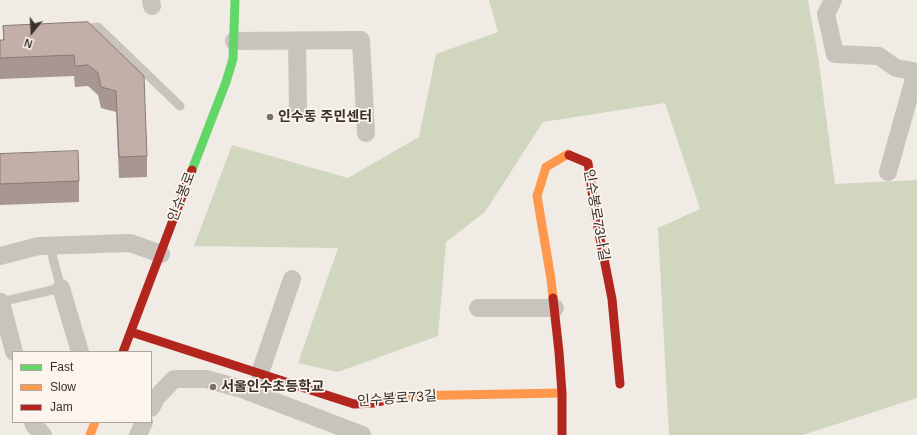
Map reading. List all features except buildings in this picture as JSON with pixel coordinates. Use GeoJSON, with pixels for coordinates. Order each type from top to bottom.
{"type":"FeatureCollection","features":[{"type":"Feature","properties":{"kind":"street","name":"인수봉로"},"geometry":{"type":"LineString","coordinates":[[123,351],[226,82],[233,59],[234,0]]}},
{"type":"Feature","properties":{"kind":"street"},"geometry":{"type":"LineString","coordinates":[[833,0],[826,14],[835,54],[879,56],[896,68],[916,72],[888,172]]}},
{"type":"Feature","properties":{"kind":"street"},"geometry":{"type":"LineString","coordinates":[[234,41],[361,40],[366,133]]}},
{"type":"Feature","properties":{"kind":"street"},"geometry":{"type":"LineString","coordinates":[[297,41],[298,110]]}},
{"type":"Feature","properties":{"kind":"street","name":"인수봉로73나길"},"geometry":{"type":"LineString","coordinates":[[562,435],[562,393],[559,352],[551,279],[537,196],[546,167],[568,154],[588,163],[595,213],[612,300],[620,384]]}},
{"type":"Feature","properties":{"kind":"street"},"geometry":{"type":"LineString","coordinates":[[0,256],[39,246],[130,243],[161,254]]}},
{"type":"Feature","properties":{"kind":"street"},"geometry":{"type":"LineString","coordinates":[[260,373],[292,279]]}},
{"type":"Feature","properties":{"kind":"street"},"geometry":{"type":"LineString","coordinates":[[61,288],[80,351]]}},
{"type":"Feature","properties":{"kind":"street"},"geometry":{"type":"LineString","coordinates":[[0,302],[14,351]]}},
{"type":"Feature","properties":{"kind":"street"},"geometry":{"type":"LineString","coordinates":[[478,308],[554,308]]}},
{"type":"Feature","properties":{"kind":"street","name":"인수봉로73길"},"geometry":{"type":"LineString","coordinates":[[131,332],[354,404],[374,404],[401,396],[562,393]]}},
{"type":"Feature","properties":{"kind":"street"},"geometry":{"type":"LineString","coordinates":[[152,406],[156,398],[174,379],[206,379],[242,389],[362,435]]}},
{"type":"Feature","properties":{"kind":"street"},"geometry":{"type":"LineString","coordinates":[[33,423],[43,435]]}},
{"type":"Feature","properties":{"kind":"street"},"geometry":{"type":"LineString","coordinates":[[90,435],[95,423]]}},
{"type":"Feature","properties":{"kind":"street"},"geometry":{"type":"LineString","coordinates":[[138,435],[144,423]]}},
{"type":"Feature","properties":{"kind":"lane"},"geometry":{"type":"LineString","coordinates":[[75,29],[98,27],[180,106]]}},
{"type":"Feature","properties":{"kind":"lane"},"geometry":{"type":"LineString","coordinates":[[0,302],[61,288],[52,260],[52,245]]}},
{"type":"Feature","properties":{"kind":"green space"},"geometry":{"type":"Polygon","coordinates":[[[489,0],[808,0],[818,56],[835,184],[917,180],[917,398],[803,435],[669,435],[658,228],[700,209],[665,103],[543,122],[485,212],[446,242],[438,336],[338,372],[298,363],[338,248],[194,246],[232,145],[348,178],[419,137],[436,54],[498,32],[489,0]]]}},
{"type":"Feature","properties":{"kind":"traffic: fast"},"geometry":{"type":"LineString","coordinates":[[192,170],[226,82],[233,59],[235,0]]}},
{"type":"Feature","properties":{"kind":"traffic: slow"},"geometry":{"type":"LineString","coordinates":[[553,298],[537,196],[546,167],[568,154],[569,155]]}},
{"type":"Feature","properties":{"kind":"traffic: slow"},"geometry":{"type":"LineString","coordinates":[[382,401],[401,396],[562,393]]}},
{"type":"Feature","properties":{"kind":"traffic: slow"},"geometry":{"type":"LineString","coordinates":[[90,435],[95,423]]}},
{"type":"Feature","properties":{"kind":"traffic: jam"},"geometry":{"type":"LineString","coordinates":[[569,155],[588,163],[595,213],[612,299],[620,384]]}},
{"type":"Feature","properties":{"kind":"traffic: jam"},"geometry":{"type":"LineString","coordinates":[[123,351],[192,170]]}},
{"type":"Feature","properties":{"kind":"traffic: jam"},"geometry":{"type":"LineString","coordinates":[[553,298],[562,393],[562,435]]}},
{"type":"Feature","properties":{"kind":"traffic: jam"},"geometry":{"type":"LineString","coordinates":[[131,332],[354,404],[382,401]]}},
{"type":"Feature","properties":{"kind":"place","name":"인수동 주민센터"},"geometry":{"type":"Point","coordinates":[270,117]}},
{"type":"Feature","properties":{"kind":"place","name":"서울인수초등학교"},"geometry":{"type":"Point","coordinates":[213,387]}}]}
